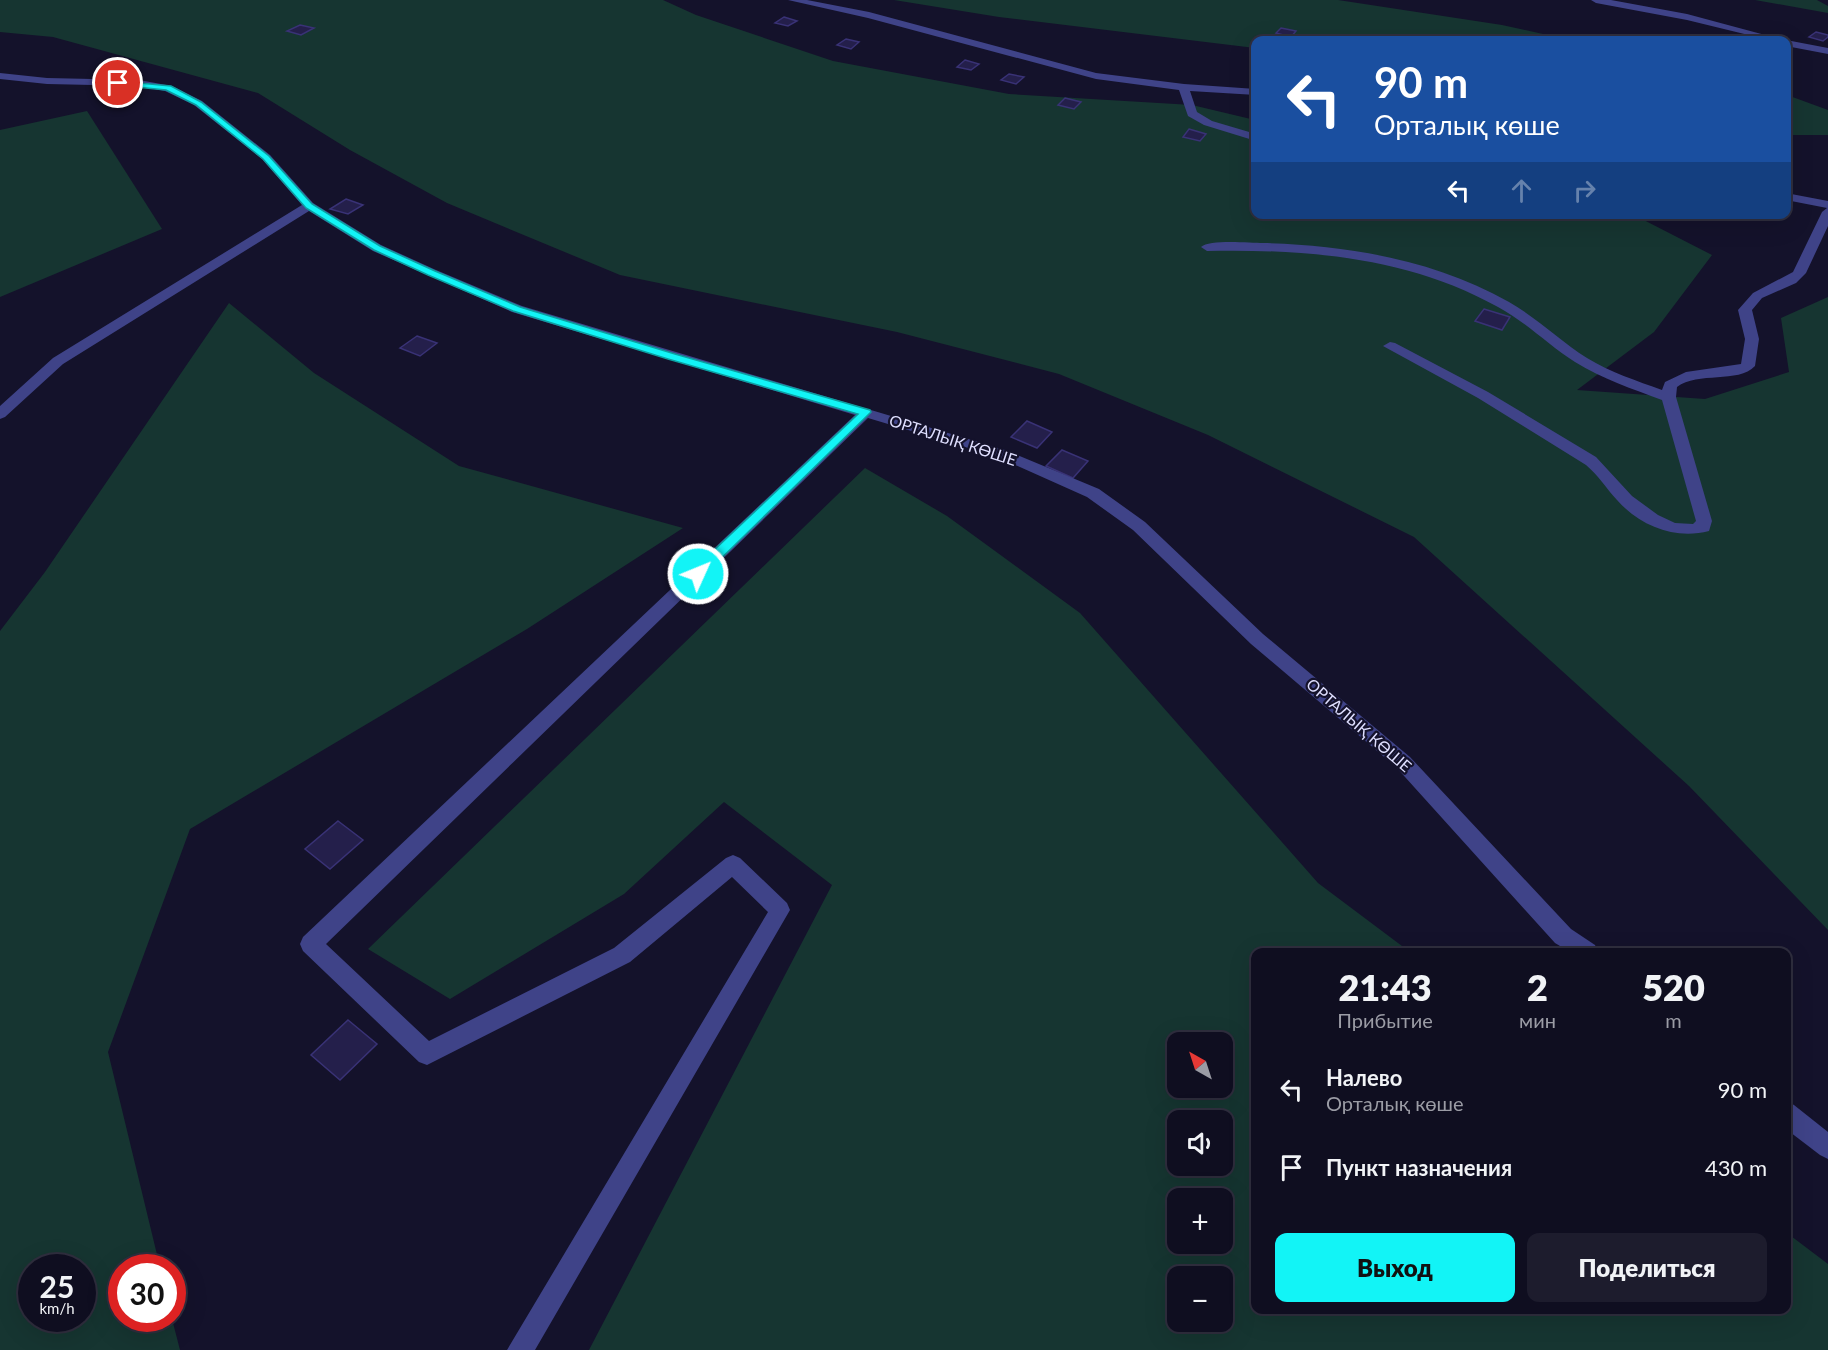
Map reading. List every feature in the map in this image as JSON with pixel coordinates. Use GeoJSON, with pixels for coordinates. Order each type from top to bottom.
{"type":"FeatureCollection","features":[{"type":"Feature","properties":{"kind":"street"},"geometry":{"type":"LineString","coordinates":[[793,0],[869,15],[1096,76],[1184,87],[1251,92]]}},
{"type":"Feature","properties":{"kind":"street"},"geometry":{"type":"LineString","coordinates":[[1596,0],[1687,17],[1763,36]]}},
{"type":"Feature","properties":{"kind":"street"},"geometry":{"type":"LineString","coordinates":[[1791,43],[1828,51]]}},
{"type":"Feature","properties":{"kind":"street","name":"ОРТАЛЫҚ КӨШЕ"},"geometry":{"type":"LineString","coordinates":[[0,76],[47,81],[139,83],[168,88],[198,103],[266,158],[309,206],[377,248],[517,309],[671,357],[866,412],[1000,453],[1093,493],[1139,526],[1257,639],[1403,762],[1563,936],[1581,948]]}},
{"type":"Feature","properties":{"kind":"street"},"geometry":{"type":"LineString","coordinates":[[1184,87],[1192,114],[1208,123],[1251,136]]}},
{"type":"Feature","properties":{"kind":"street"},"geometry":{"type":"LineString","coordinates":[[1791,197],[1828,205]]}},
{"type":"Feature","properties":{"kind":"street"},"geometry":{"type":"LineString","coordinates":[[0,414],[58,361],[309,206]]}},
{"type":"Feature","properties":{"kind":"street"},"geometry":{"type":"LineString","coordinates":[[1390,346],[1483,395],[1591,461],[1606,472],[1626,500],[1658,521],[1674,528],[1695,531],[1703,527],[1704,520],[1669,397],[1670,384],[1674,380],[1729,372],[1748,366],[1752,339],[1745,310],[1761,291],[1786,282],[1801,271],[1828,212]]}},
{"type":"Feature","properties":{"kind":"street"},"geometry":{"type":"LineString","coordinates":[[1207,247],[1246,245],[1312,248],[1365,256],[1437,276],[1502,304],[1541,329],[1578,358],[1603,372],[1669,397]]}},
{"type":"Feature","properties":{"kind":"street"},"geometry":{"type":"LineString","coordinates":[[520,1350],[780,910],[733,864],[622,955],[427,1054],[311,944],[866,412]]}},
{"type":"Feature","properties":{"kind":"street"},"geometry":{"type":"LineString","coordinates":[[1791,1117],[1828,1147]]}},
{"type":"Feature","properties":{"kind":"green space"},"geometry":{"type":"Polygon","coordinates":[[[0,0],[663,0],[696,15],[833,61],[1009,94],[1192,105],[1251,119],[1251,219],[1642,219],[1712,255],[1654,332],[1577,390],[1705,399],[1789,372],[1781,318],[1828,297],[1828,930],[1689,786],[1414,537],[1208,435],[1059,374],[897,332],[620,275],[447,203],[350,150],[258,93],[53,37],[0,32],[0,0]]]}},
{"type":"Feature","properties":{"kind":"green space"},"geometry":{"type":"Polygon","coordinates":[[[894,0],[1338,0],[1502,25],[1552,36],[1251,36],[1251,48],[999,17],[894,0]]]}},
{"type":"Feature","properties":{"kind":"green space"},"geometry":{"type":"Polygon","coordinates":[[[1755,0],[1817,0],[1828,6],[1828,13],[1755,0]]]}},
{"type":"Feature","properties":{"kind":"green space"},"geometry":{"type":"Polygon","coordinates":[[[1791,96],[1828,110],[1828,135],[1791,135],[1791,96]]]}},
{"type":"Feature","properties":{"kind":"green space"},"geometry":{"type":"Polygon","coordinates":[[[87,111],[162,229],[0,297],[0,130],[87,111]]]}},
{"type":"Feature","properties":{"kind":"green space"},"geometry":{"type":"Polygon","coordinates":[[[229,303],[314,373],[459,466],[683,528],[527,629],[190,829],[108,1052],[157,1254],[108,1254],[108,1332],[175,1332],[180,1350],[0,1350],[0,631],[45,572],[229,303]]]}},
{"type":"Feature","properties":{"kind":"green space"},"geometry":{"type":"Polygon","coordinates":[[[865,468],[947,516],[1080,613],[1318,883],[1405,948],[1251,948],[1251,1314],[1791,1314],[1791,1236],[1828,1264],[1828,1350],[589,1350],[832,885],[724,802],[624,894],[450,999],[368,949],[865,468]]]}},
{"type":"Feature","properties":{"kind":"building"},"geometry":{"type":"Polygon","coordinates":[[[784,17],[797,21],[788,26],[775,23],[784,17]]]}},
{"type":"Feature","properties":{"kind":"building"},"geometry":{"type":"Polygon","coordinates":[[[300,25],[314,28],[301,35],[287,31],[300,25]]]}},
{"type":"Feature","properties":{"kind":"building"},"geometry":{"type":"Polygon","coordinates":[[[1281,28],[1296,31],[1292,36],[1276,33],[1281,28]]]}},
{"type":"Feature","properties":{"kind":"building"},"geometry":{"type":"Polygon","coordinates":[[[1816,32],[1828,35],[1828,37],[1823,41],[1809,37],[1816,32]]]}},
{"type":"Feature","properties":{"kind":"building"},"geometry":{"type":"Polygon","coordinates":[[[846,39],[859,42],[851,49],[837,45],[846,39]]]}},
{"type":"Feature","properties":{"kind":"building"},"geometry":{"type":"Polygon","coordinates":[[[965,60],[979,64],[971,70],[957,67],[965,60]]]}},
{"type":"Feature","properties":{"kind":"building"},"geometry":{"type":"Polygon","coordinates":[[[1009,74],[1024,77],[1016,84],[1001,80],[1009,74]]]}},
{"type":"Feature","properties":{"kind":"building"},"geometry":{"type":"Polygon","coordinates":[[[1065,98],[1081,102],[1074,109],[1058,105],[1065,98]]]}},
{"type":"Feature","properties":{"kind":"building"},"geometry":{"type":"Polygon","coordinates":[[[1189,129],[1206,134],[1200,141],[1183,137],[1189,129]]]}},
{"type":"Feature","properties":{"kind":"building"},"geometry":{"type":"Polygon","coordinates":[[[346,199],[363,205],[348,214],[330,209],[346,199]]]}},
{"type":"Feature","properties":{"kind":"building"},"geometry":{"type":"Polygon","coordinates":[[[1484,309],[1510,317],[1502,330],[1475,321],[1484,309]]]}},
{"type":"Feature","properties":{"kind":"building"},"geometry":{"type":"Polygon","coordinates":[[[417,336],[437,343],[420,356],[400,348],[417,336]]]}},
{"type":"Feature","properties":{"kind":"building"},"geometry":{"type":"Polygon","coordinates":[[[1027,421],[1052,432],[1037,448],[1011,437],[1027,421]]]}},
{"type":"Feature","properties":{"kind":"building"},"geometry":{"type":"Polygon","coordinates":[[[1062,450],[1088,461],[1073,478],[1046,466],[1062,450]]]}},
{"type":"Feature","properties":{"kind":"building"},"geometry":{"type":"Polygon","coordinates":[[[338,821],[363,840],[330,869],[305,849],[338,821]]]}},
{"type":"Feature","properties":{"kind":"building"},"geometry":{"type":"Polygon","coordinates":[[[348,1020],[377,1044],[340,1080],[311,1055],[348,1020]]]}},
{"type":"Feature","properties":{"kind":"route"},"geometry":{"type":"LineString","coordinates":[[118,83],[139,83],[168,88],[198,103],[266,158],[309,206],[377,248],[431,273],[517,309],[671,357],[749,377],[866,412],[698,574]]}}]}
